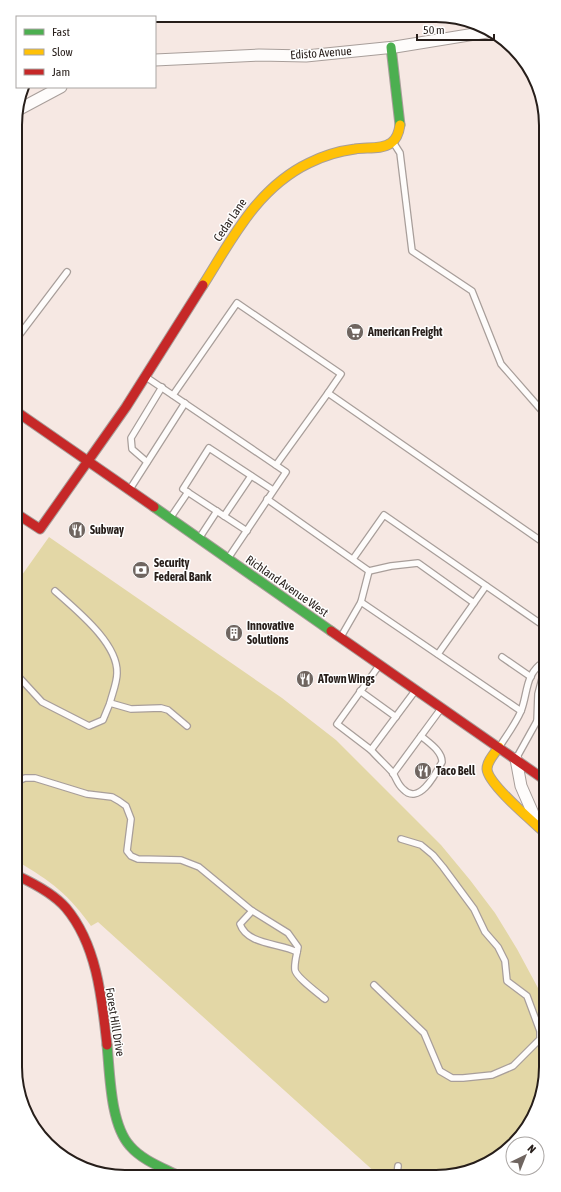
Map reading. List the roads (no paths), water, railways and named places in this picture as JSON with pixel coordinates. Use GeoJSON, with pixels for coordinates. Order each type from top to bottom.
{"type":"FeatureCollection","features":[{"type":"Feature","properties":{"kind":"street","name":"Edisto Avenue"},"geometry":{"type":"LineString","coordinates":[[156,60],[259,55],[306,56],[391,47],[481,33]]}},
{"type":"Feature","properties":{"kind":"street"},"geometry":{"type":"LineString","coordinates":[[391,47],[396,79],[400,130],[393,142]]}},
{"type":"Feature","properties":{"kind":"street"},"geometry":{"type":"LineString","coordinates":[[24,106],[58,88]]}},
{"type":"Feature","properties":{"kind":"street","name":"Cedar Lane"},"geometry":{"type":"LineString","coordinates":[[22,517],[40,529],[72,487],[146,376],[245,217],[265,194],[291,174],[318,159],[343,151],[360,148],[382,147],[393,142]]}},
{"type":"Feature","properties":{"kind":"street","name":"Richland Avenue West"},"geometry":{"type":"LineString","coordinates":[[22,416],[539,776]]}},
{"type":"Feature","properties":{"kind":"street"},"geometry":{"type":"LineString","coordinates":[[499,748],[488,765],[489,775],[506,796],[539,826]]}},
{"type":"Feature","properties":{"kind":"street"},"geometry":{"type":"LineString","coordinates":[[516,759],[526,801],[539,823]]}},
{"type":"Feature","properties":{"kind":"street","name":"Forest Hill Drive"},"geometry":{"type":"LineString","coordinates":[[22,878],[58,901],[66,908],[78,925],[92,960],[101,998],[118,1124],[126,1141],[138,1154],[168,1170]]}},
{"type":"Feature","properties":{"kind":"lane"},"geometry":{"type":"LineString","coordinates":[[393,142],[400,153],[412,251],[472,291],[501,364],[539,407]]}},
{"type":"Feature","properties":{"kind":"lane"},"geometry":{"type":"LineString","coordinates":[[22,331],[67,272]]}},
{"type":"Feature","properties":{"kind":"lane"},"geometry":{"type":"LineString","coordinates":[[173,395],[237,303],[341,374],[276,465]]}},
{"type":"Feature","properties":{"kind":"lane"},"geometry":{"type":"LineString","coordinates":[[146,376],[286,472],[228,559]]}},
{"type":"Feature","properties":{"kind":"lane"},"geometry":{"type":"LineString","coordinates":[[147,462],[132,449],[131,438],[162,387]]}},
{"type":"Feature","properties":{"kind":"lane"},"geometry":{"type":"LineString","coordinates":[[328,393],[539,540]]}},
{"type":"Feature","properties":{"kind":"lane"},"geometry":{"type":"LineString","coordinates":[[129,490],[185,403]]}},
{"type":"Feature","properties":{"kind":"lane"},"geometry":{"type":"LineString","coordinates":[[247,531],[183,489],[209,448],[273,490]]}},
{"type":"Feature","properties":{"kind":"lane"},"geometry":{"type":"LineString","coordinates":[[224,516],[251,476]]}},
{"type":"Feature","properties":{"kind":"lane"},"geometry":{"type":"LineString","coordinates":[[169,518],[188,492]]}},
{"type":"Feature","properties":{"kind":"lane"},"geometry":{"type":"LineString","coordinates":[[267,499],[369,571],[391,566],[418,563],[474,603]]}},
{"type":"Feature","properties":{"kind":"lane"},"geometry":{"type":"LineString","coordinates":[[199,539],[217,511]]}},
{"type":"Feature","properties":{"kind":"lane"},"geometry":{"type":"LineString","coordinates":[[353,560],[384,515],[539,623]]}},
{"type":"Feature","properties":{"kind":"lane"},"geometry":{"type":"LineString","coordinates":[[340,638],[361,602],[369,571]]}},
{"type":"Feature","properties":{"kind":"lane"},"geometry":{"type":"LineString","coordinates":[[438,654],[486,586]]}},
{"type":"Feature","properties":{"kind":"lane"},"geometry":{"type":"LineString","coordinates":[[22,680],[42,702],[89,726],[103,720],[110,703],[117,674],[116,662],[110,649],[88,622],[55,591]]}},
{"type":"Feature","properties":{"kind":"lane"},"geometry":{"type":"LineString","coordinates":[[361,602],[521,711]]}},
{"type":"Feature","properties":{"kind":"lane"},"geometry":{"type":"LineString","coordinates":[[502,657],[531,677]]}},
{"type":"Feature","properties":{"kind":"lane"},"geometry":{"type":"LineString","coordinates":[[379,665],[337,724],[371,750],[393,774],[402,789],[408,793],[415,794],[423,790],[440,765],[442,757],[421,736]]}},
{"type":"Feature","properties":{"kind":"lane"},"geometry":{"type":"LineString","coordinates":[[499,748],[521,711],[526,689],[535,667],[539,665]]}},
{"type":"Feature","properties":{"kind":"lane"},"geometry":{"type":"LineString","coordinates":[[371,750],[416,690]]}},
{"type":"Feature","properties":{"kind":"lane"},"geometry":{"type":"LineString","coordinates":[[516,759],[537,721],[539,690]]}},
{"type":"Feature","properties":{"kind":"lane"},"geometry":{"type":"LineString","coordinates":[[360,691],[396,717]]}},
{"type":"Feature","properties":{"kind":"lane"},"geometry":{"type":"LineString","coordinates":[[110,703],[131,709],[161,708],[168,710],[187,726]]}},
{"type":"Feature","properties":{"kind":"lane"},"geometry":{"type":"LineString","coordinates":[[393,774],[442,708]]}},
{"type":"Feature","properties":{"kind":"lane"},"geometry":{"type":"LineString","coordinates":[[22,780],[25,778],[34,778],[87,794],[112,798],[126,806],[131,819],[127,851],[131,856],[138,859],[166,859],[192,863],[203,870],[252,911],[288,933],[298,947],[295,970],[298,978],[308,983],[325,999]]}},
{"type":"Feature","properties":{"kind":"lane"},"geometry":{"type":"LineString","coordinates":[[401,839],[421,845],[433,854],[474,909],[485,932],[498,947],[505,961],[507,981],[527,996],[539,1029]]}},
{"type":"Feature","properties":{"kind":"lane"},"geometry":{"type":"LineString","coordinates":[[252,911],[240,924],[243,932],[253,939],[279,945],[297,952]]}},
{"type":"Feature","properties":{"kind":"lane"},"geometry":{"type":"LineString","coordinates":[[374,985],[424,1033],[434,1061],[440,1071],[452,1078],[479,1078],[502,1072],[513,1066],[539,1040]]}},
{"type":"Feature","properties":{"kind":"lane"},"geometry":{"type":"LineString","coordinates":[[398,1166],[398,1170]]}},
{"type":"Feature","properties":{"kind":"place","name":"American Freight"},"geometry":{"type":"Point","coordinates":[355,332]}},
{"type":"Feature","properties":{"kind":"place","name":"Subway"},"geometry":{"type":"Point","coordinates":[77,530]}},
{"type":"Feature","properties":{"kind":"place","name":"Security Federal Bank"},"geometry":{"type":"Point","coordinates":[141,570]}},
{"type":"Feature","properties":{"kind":"place","name":"Innovative Solutions"},"geometry":{"type":"Point","coordinates":[234,633]}},
{"type":"Feature","properties":{"kind":"place","name":"ATown Wings"},"geometry":{"type":"Point","coordinates":[305,679]}},
{"type":"Feature","properties":{"kind":"place","name":"Taco Bell"},"geometry":{"type":"Point","coordinates":[423,771]}}]}
